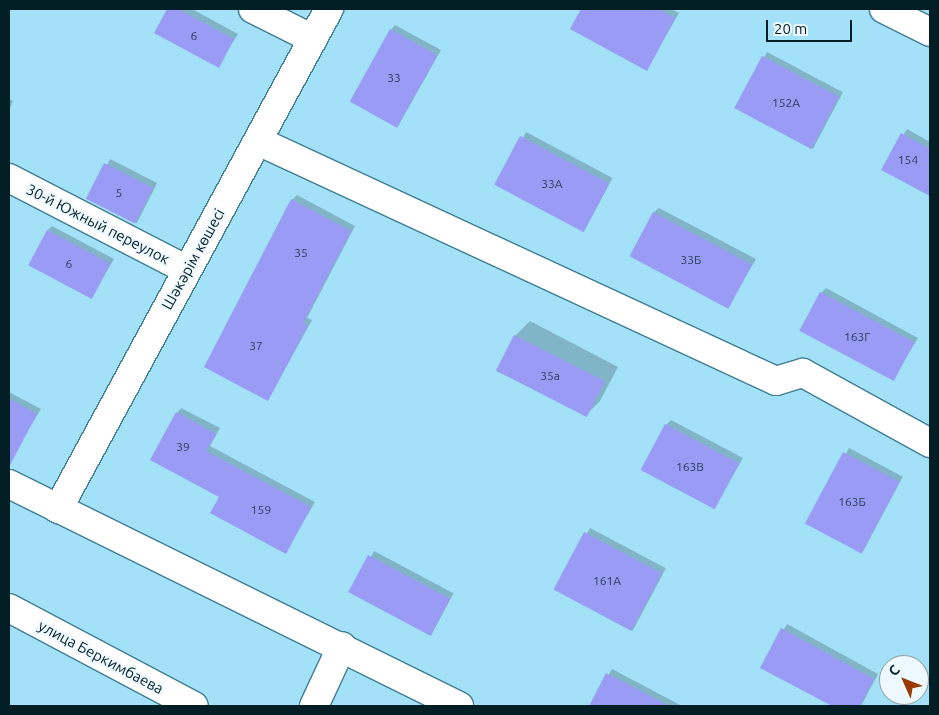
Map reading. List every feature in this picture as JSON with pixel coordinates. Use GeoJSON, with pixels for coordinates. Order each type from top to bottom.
{"type":"FeatureCollection","features":[{"type":"Feature","properties":{"kind":"street"},"geometry":{"type":"LineString","coordinates":[[253,9],[313,39]]}},
{"type":"Feature","properties":{"kind":"street","name":"Шәкәрім көшесі"},"geometry":{"type":"LineString","coordinates":[[58,509],[329,9]]}},
{"type":"Feature","properties":{"kind":"street"},"geometry":{"type":"LineString","coordinates":[[884,9],[930,32]]}},
{"type":"Feature","properties":{"kind":"street"},"geometry":{"type":"LineString","coordinates":[[258,141],[776,380],[803,373],[930,443]]}},
{"type":"Feature","properties":{"kind":"street","name":"30-й Южный переулок"},"geometry":{"type":"LineString","coordinates":[[9,178],[187,270]]}},
{"type":"Feature","properties":{"kind":"street"},"geometry":{"type":"LineString","coordinates":[[9,484],[342,646],[459,706]]}},
{"type":"Feature","properties":{"kind":"street","name":"улица Беркимбаева"},"geometry":{"type":"LineString","coordinates":[[9,608],[194,706]]}},
{"type":"Feature","properties":{"kind":"street"},"geometry":{"type":"LineString","coordinates":[[314,706],[342,646]]}},
{"type":"Feature","properties":{"kind":"building"},"geometry":{"type":"Polygon","coordinates":[[[167,9],[178,9],[234,39],[219,68],[154,33],[167,9]]]}},
{"type":"Feature","properties":{"kind":"building"},"geometry":{"type":"Polygon","coordinates":[[[581,9],[658,9],[675,18],[647,71],[570,29],[581,9]]]}},
{"type":"Feature","properties":{"kind":"building"},"geometry":{"type":"Polygon","coordinates":[[[390,29],[437,55],[397,128],[350,102],[390,29]]]}},
{"type":"Feature","properties":{"kind":"building"},"geometry":{"type":"Polygon","coordinates":[[[762,56],[839,97],[811,149],[734,108],[762,56]]]}},
{"type":"Feature","properties":{"kind":"building"},"geometry":{"type":"Polygon","coordinates":[[[901,133],[930,149],[930,196],[881,170],[901,133]]]}},
{"type":"Feature","properties":{"kind":"building"},"geometry":{"type":"Polygon","coordinates":[[[520,136],[609,183],[583,232],[494,185],[520,136]]]}},
{"type":"Feature","properties":{"kind":"building"},"geometry":{"type":"Polygon","coordinates":[[[104,163],[153,188],[135,224],[86,199],[104,163]]]}},
{"type":"Feature","properties":{"kind":"building"},"geometry":{"type":"Polygon","coordinates":[[[291,199],[351,231],[303,323],[308,325],[268,401],[204,367],[291,199]]]}},
{"type":"Feature","properties":{"kind":"building"},"geometry":{"type":"Polygon","coordinates":[[[653,212],[752,265],[728,309],[630,256],[653,212]]]}},
{"type":"Feature","properties":{"kind":"building"},"geometry":{"type":"Polygon","coordinates":[[[47,230],[111,264],[92,299],[28,265],[47,230]]]}},
{"type":"Feature","properties":{"kind":"building"},"geometry":{"type":"Polygon","coordinates":[[[820,292],[914,342],[894,381],[799,331],[820,292]]]}},
{"type":"Feature","properties":{"kind":"building"},"geometry":{"type":"Polygon","coordinates":[[[514,335],[605,381],[587,417],[496,371],[514,335]]]}},
{"type":"Feature","properties":{"kind":"building"},"geometry":{"type":"Polygon","coordinates":[[[9,399],[37,414],[9,467],[9,399]]]}},
{"type":"Feature","properties":{"kind":"building"},"geometry":{"type":"Polygon","coordinates":[[[176,412],[216,434],[206,451],[311,507],[286,554],[210,513],[219,497],[150,460],[176,412]]]}},
{"type":"Feature","properties":{"kind":"building"},"geometry":{"type":"Polygon","coordinates":[[[665,424],[739,463],[715,509],[641,470],[665,424]]]}},
{"type":"Feature","properties":{"kind":"building"},"geometry":{"type":"Polygon","coordinates":[[[843,452],[900,482],[861,554],[805,524],[843,452]]]}},
{"type":"Feature","properties":{"kind":"building"},"geometry":{"type":"Polygon","coordinates":[[[584,532],[662,573],[631,631],[553,589],[584,532]]]}},
{"type":"Feature","properties":{"kind":"building"},"geometry":{"type":"Polygon","coordinates":[[[368,555],[450,599],[430,636],[348,592],[368,555]]]}},
{"type":"Feature","properties":{"kind":"building"},"geometry":{"type":"Polygon","coordinates":[[[781,628],[874,679],[860,706],[832,706],[760,668],[781,628]]]}},
{"type":"Feature","properties":{"kind":"building"},"geometry":{"type":"Polygon","coordinates":[[[606,673],[669,706],[589,706],[606,673]]]}}]}
